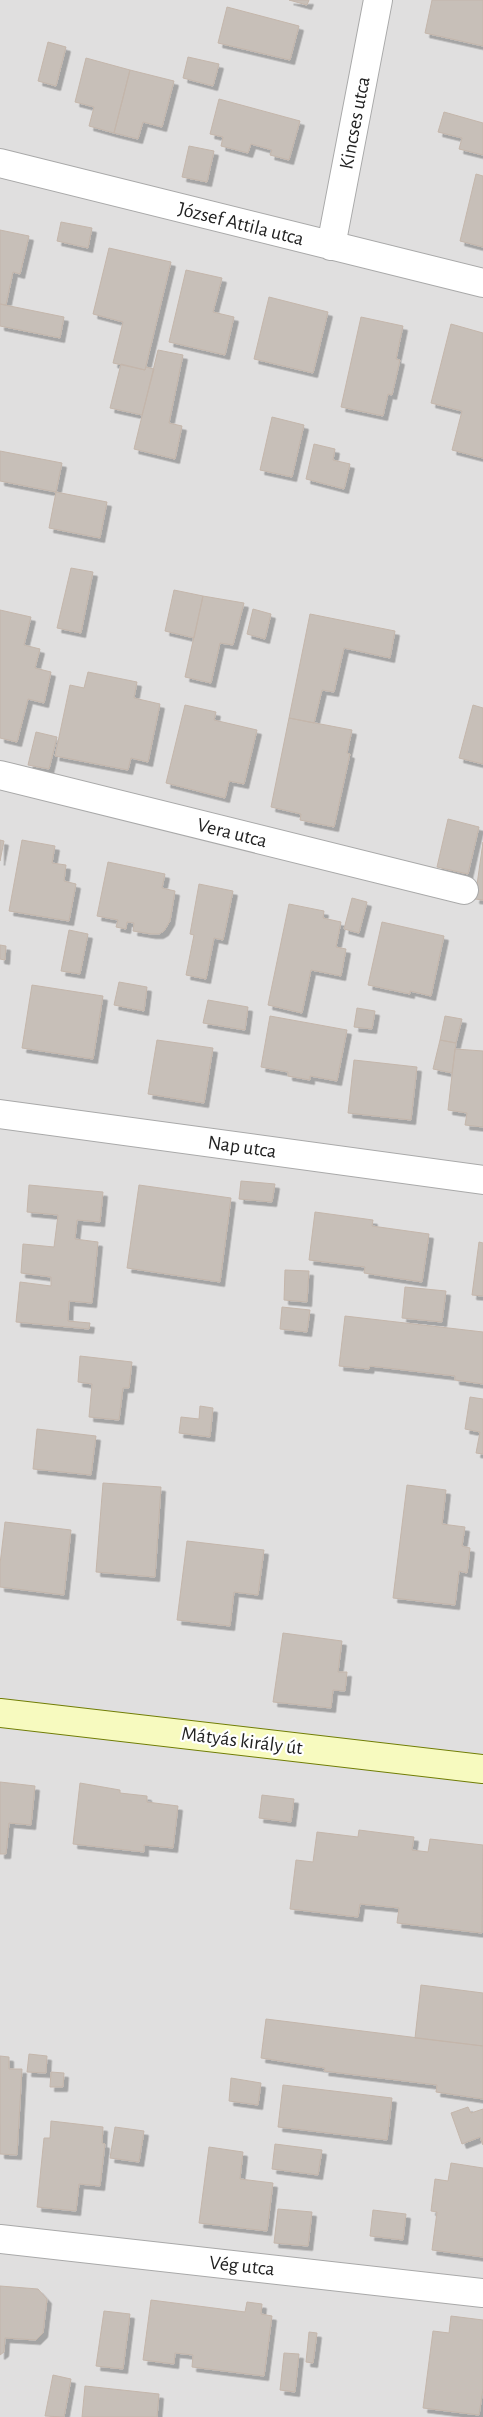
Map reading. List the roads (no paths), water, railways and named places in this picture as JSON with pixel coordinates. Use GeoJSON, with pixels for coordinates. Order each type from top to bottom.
{"type":"FeatureCollection","features":[{"type":"Feature","properties":{"kind":"street","name":"Kincses utca"},"geometry":{"type":"LineString","coordinates":[[331,246],[378,0]]}},
{"type":"Feature","properties":{"kind":"street","name":"József Attila utca"},"geometry":{"type":"LineString","coordinates":[[0,163],[483,283]]}},
{"type":"Feature","properties":{"kind":"street","name":"Vera utca"},"geometry":{"type":"LineString","coordinates":[[0,775],[464,890]]}},
{"type":"Feature","properties":{"kind":"street","name":"Nap utca"},"geometry":{"type":"LineString","coordinates":[[0,1114],[483,1180]]}},
{"type":"Feature","properties":{"kind":"street","name":"Mátyás király út"},"geometry":{"type":"LineString","coordinates":[[0,1713],[483,1769]]}},
{"type":"Feature","properties":{"kind":"street","name":"Vég utca"},"geometry":{"type":"LineString","coordinates":[[0,2240],[483,2293]]}}]}
